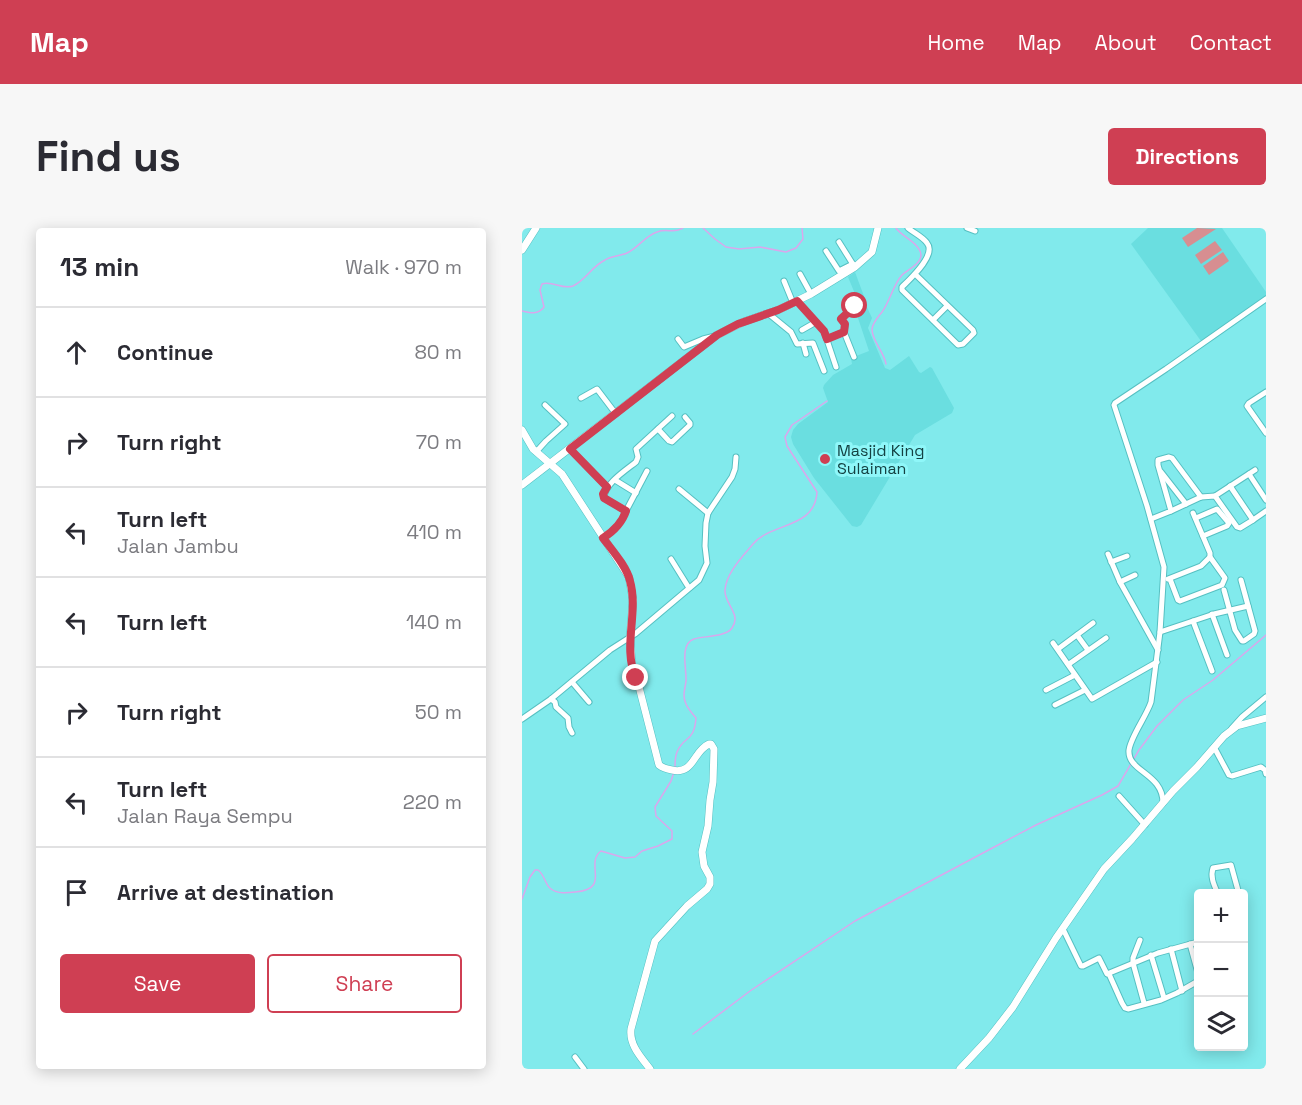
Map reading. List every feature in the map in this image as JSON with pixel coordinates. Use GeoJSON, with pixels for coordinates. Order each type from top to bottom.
{"type":"FeatureCollection","features":[{"type":"Feature","properties":{"kind":"street"},"geometry":{"type":"LineString","coordinates":[[522,250],[536,228]]}},
{"type":"Feature","properties":{"kind":"street"},"geometry":{"type":"LineString","coordinates":[[522,486],[717,335],[811,294],[854,266],[872,252],[878,228]]}},
{"type":"Feature","properties":{"kind":"street"},"geometry":{"type":"LineString","coordinates":[[908,228],[929,246],[927,259],[902,290],[958,345],[963,344],[974,331],[915,274]]}},
{"type":"Feature","properties":{"kind":"street"},"geometry":{"type":"LineString","coordinates":[[967,228],[975,231]]}},
{"type":"Feature","properties":{"kind":"street"},"geometry":{"type":"LineString","coordinates":[[839,242],[854,266]]}},
{"type":"Feature","properties":{"kind":"street"},"geometry":{"type":"LineString","coordinates":[[826,251],[839,271],[854,266]]}},
{"type":"Feature","properties":{"kind":"street"},"geometry":{"type":"LineString","coordinates":[[800,274],[811,294]]}},
{"type":"Feature","properties":{"kind":"street"},"geometry":{"type":"LineString","coordinates":[[784,281],[795,302],[824,331],[836,367]]}},
{"type":"Feature","properties":{"kind":"street"},"geometry":{"type":"LineString","coordinates":[[1203,536],[1229,523],[1217,509],[1194,516],[1210,557],[1225,578],[1222,585],[1180,601],[1167,580],[1151,519],[1114,405],[1266,299]]}},
{"type":"Feature","properties":{"kind":"street"},"geometry":{"type":"LineString","coordinates":[[854,357],[844,332],[845,326],[842,318],[861,302]]}},
{"type":"Feature","properties":{"kind":"street"},"geometry":{"type":"LineString","coordinates":[[933,320],[947,306]]}},
{"type":"Feature","properties":{"kind":"street"},"geometry":{"type":"LineString","coordinates":[[769,314],[790,332],[797,344],[813,343],[824,371]]}},
{"type":"Feature","properties":{"kind":"street"},"geometry":{"type":"LineString","coordinates":[[802,330],[816,322]]}},
{"type":"Feature","properties":{"kind":"street"},"geometry":{"type":"LineString","coordinates":[[827,339],[844,332]]}},
{"type":"Feature","properties":{"kind":"street"},"geometry":{"type":"LineString","coordinates":[[678,339],[684,347],[717,335]]}},
{"type":"Feature","properties":{"kind":"street"},"geometry":{"type":"LineString","coordinates":[[803,343],[806,354]]}},
{"type":"Feature","properties":{"kind":"street"},"geometry":{"type":"LineString","coordinates":[[687,358],[689,346]]}},
{"type":"Feature","properties":{"kind":"street"},"geometry":{"type":"LineString","coordinates":[[581,398],[597,389],[616,414]]}},
{"type":"Feature","properties":{"kind":"street"},"geometry":{"type":"LineString","coordinates":[[1265,396],[1248,403],[1247,406],[1266,432]]}},
{"type":"Feature","properties":{"kind":"street"},"geometry":{"type":"LineString","coordinates":[[536,453],[542,444],[565,424],[545,405]]}},
{"type":"Feature","properties":{"kind":"street"},"geometry":{"type":"LineString","coordinates":[[626,511],[604,498],[603,494],[607,487],[636,462],[638,456],[636,449],[672,416]]}},
{"type":"Feature","properties":{"kind":"street"},"geometry":{"type":"LineString","coordinates":[[658,429],[672,442],[690,425],[685,417]]}},
{"type":"Feature","properties":{"kind":"street"},"geometry":{"type":"LineString","coordinates":[[522,430],[536,453],[562,474],[627,572],[633,600],[630,638],[634,672],[657,761],[662,768],[679,772],[686,769],[704,746],[709,744],[713,746],[713,782],[708,826],[702,852],[710,884],[655,941],[631,1029],[632,1042],[650,1069]]}},
{"type":"Feature","properties":{"kind":"street"},"geometry":{"type":"LineString","coordinates":[[570,449],[607,487]]}},
{"type":"Feature","properties":{"kind":"street"},"geometry":{"type":"LineString","coordinates":[[522,719],[551,699],[610,650],[630,638],[699,580],[707,563],[705,536],[708,513],[732,477],[736,457]]}},
{"type":"Feature","properties":{"kind":"street"},"geometry":{"type":"LineString","coordinates":[[1171,511],[1158,460],[1171,457],[1201,497]]}},
{"type":"Feature","properties":{"kind":"street"},"geometry":{"type":"LineString","coordinates":[[1159,470],[1186,504]]}},
{"type":"Feature","properties":{"kind":"street"},"geometry":{"type":"LineString","coordinates":[[1151,519],[1201,497],[1215,496],[1255,470]]}},
{"type":"Feature","properties":{"kind":"street"},"geometry":{"type":"LineString","coordinates":[[603,538],[615,530],[624,517],[647,471]]}},
{"type":"Feature","properties":{"kind":"street"},"geometry":{"type":"LineString","coordinates":[[1249,474],[1266,500]]}},
{"type":"Feature","properties":{"kind":"street"},"geometry":{"type":"LineString","coordinates":[[615,480],[636,493]]}},
{"type":"Feature","properties":{"kind":"street"},"geometry":{"type":"LineString","coordinates":[[1230,486],[1253,520]]}},
{"type":"Feature","properties":{"kind":"street"},"geometry":{"type":"LineString","coordinates":[[679,489],[708,513]]}},
{"type":"Feature","properties":{"kind":"street"},"geometry":{"type":"LineString","coordinates":[[1215,496],[1239,528],[1266,511]]}},
{"type":"Feature","properties":{"kind":"street"},"geometry":{"type":"LineString","coordinates":[[1108,554],[1120,582],[1158,650]]}},
{"type":"Feature","properties":{"kind":"street"},"geometry":{"type":"LineString","coordinates":[[1112,562],[1127,556]]}},
{"type":"Feature","properties":{"kind":"street"},"geometry":{"type":"LineString","coordinates":[[1167,580],[1201,566],[1210,557]]}},
{"type":"Feature","properties":{"kind":"street"},"geometry":{"type":"LineString","coordinates":[[671,559],[689,588]]}},
{"type":"Feature","properties":{"kind":"street"},"geometry":{"type":"LineString","coordinates":[[1120,582],[1136,575]]}},
{"type":"Feature","properties":{"kind":"street"},"geometry":{"type":"LineString","coordinates":[[1163,803],[1160,786],[1136,766],[1129,752],[1130,745],[1151,702],[1167,580]]}},
{"type":"Feature","properties":{"kind":"street"},"geometry":{"type":"LineString","coordinates":[[1224,590],[1235,630],[1244,641],[1255,632],[1241,580]]}},
{"type":"Feature","properties":{"kind":"street"},"geometry":{"type":"LineString","coordinates":[[1160,633],[1212,614],[1248,606]]}},
{"type":"Feature","properties":{"kind":"street"},"geometry":{"type":"LineString","coordinates":[[1212,614],[1227,655]]}},
{"type":"Feature","properties":{"kind":"street"},"geometry":{"type":"LineString","coordinates":[[1193,621],[1212,671]]}},
{"type":"Feature","properties":{"kind":"street"},"geometry":{"type":"LineString","coordinates":[[1058,649],[1093,623]]}},
{"type":"Feature","properties":{"kind":"street"},"geometry":{"type":"LineString","coordinates":[[1077,635],[1088,650]]}},
{"type":"Feature","properties":{"kind":"street"},"geometry":{"type":"LineString","coordinates":[[1069,664],[1106,638]]}},
{"type":"Feature","properties":{"kind":"street"},"geometry":{"type":"LineString","coordinates":[[1053,643],[1090,698],[1093,699],[1157,662]]}},
{"type":"Feature","properties":{"kind":"street"},"geometry":{"type":"LineString","coordinates":[[1046,690],[1075,675]]}},
{"type":"Feature","properties":{"kind":"street"},"geometry":{"type":"LineString","coordinates":[[572,682],[589,702]]}},
{"type":"Feature","properties":{"kind":"street"},"geometry":{"type":"LineString","coordinates":[[1055,705],[1085,690]]}},
{"type":"Feature","properties":{"kind":"street"},"geometry":{"type":"LineString","coordinates":[[960,1069],[989,1038],[1013,1007],[1104,869],[1242,717],[1266,697]]}},
{"type":"Feature","properties":{"kind":"street"},"geometry":{"type":"LineString","coordinates":[[551,699],[568,718],[572,732]]}},
{"type":"Feature","properties":{"kind":"street"},"geometry":{"type":"LineString","coordinates":[[1228,732],[1242,724],[1266,718]]}},
{"type":"Feature","properties":{"kind":"street"},"geometry":{"type":"LineString","coordinates":[[1214,747],[1229,775],[1261,767],[1266,774]]}},
{"type":"Feature","properties":{"kind":"street"},"geometry":{"type":"LineString","coordinates":[[1119,796],[1144,825]]}},
{"type":"Feature","properties":{"kind":"street"},"geometry":{"type":"LineString","coordinates":[[1216,889],[1213,882],[1213,868],[1231,865],[1238,889]]}},
{"type":"Feature","properties":{"kind":"street"},"geometry":{"type":"LineString","coordinates":[[1063,928],[1081,966],[1099,958],[1125,1008],[1164,998],[1194,984]]}},
{"type":"Feature","properties":{"kind":"street"},"geometry":{"type":"LineString","coordinates":[[1140,940],[1133,963],[1144,1004]]}},
{"type":"Feature","properties":{"kind":"street"},"geometry":{"type":"LineString","coordinates":[[1109,974],[1151,955],[1194,943]]}},
{"type":"Feature","properties":{"kind":"street"},"geometry":{"type":"LineString","coordinates":[[1190,944],[1194,958]]}},
{"type":"Feature","properties":{"kind":"street"},"geometry":{"type":"LineString","coordinates":[[1171,949],[1182,991]]}},
{"type":"Feature","properties":{"kind":"street"},"geometry":{"type":"LineString","coordinates":[[1151,955],[1164,998]]}},
{"type":"Feature","properties":{"kind":"street"},"geometry":{"type":"LineString","coordinates":[[575,1057],[584,1069]]}},
{"type":"Feature","properties":{"kind":"shaded area"},"geometry":{"type":"Polygon","coordinates":[[[1148,228],[1222,228],[1266,292],[1266,296],[1201,341],[1131,244],[1148,228]]]}},
{"type":"Feature","properties":{"kind":"shaded area"},"geometry":{"type":"Polygon","coordinates":[[[1197,228],[1216,229],[1188,247],[1182,238],[1197,228]]]}},
{"type":"Feature","properties":{"kind":"shaded area"},"geometry":{"type":"Polygon","coordinates":[[[1215,241],[1222,250],[1201,264],[1195,255],[1215,241]]]}},
{"type":"Feature","properties":{"kind":"shaded area"},"geometry":{"type":"Polygon","coordinates":[[[1223,252],[1229,261],[1209,275],[1203,266],[1223,252]]]}},
{"type":"Feature","properties":{"kind":"shaded area"},"geometry":{"type":"Polygon","coordinates":[[[855,272],[872,318],[868,328],[885,368],[890,370],[909,356],[919,372],[932,368],[954,408],[952,413],[915,435],[861,525],[857,527],[852,526],[814,478],[791,437],[798,424],[828,402],[823,388],[833,375],[852,364],[851,358],[869,351],[858,318],[855,303],[858,301],[848,277],[855,272]]]}},
{"type":"Feature","properties":{"kind":"waterway"},"geometry":{"type":"LineString","coordinates":[[522,311],[531,313],[542,310],[544,307],[540,290],[542,284],[573,286],[600,263],[631,251],[653,234],[683,228]]}},
{"type":"Feature","properties":{"kind":"waterway"},"geometry":{"type":"LineString","coordinates":[[703,228],[726,247],[739,249],[760,247],[786,252],[796,248],[803,239],[802,228]]}},
{"type":"Feature","properties":{"kind":"waterway"},"geometry":{"type":"LineString","coordinates":[[886,364],[872,329],[899,279],[916,264],[921,255],[918,247],[896,228]]}},
{"type":"Feature","properties":{"kind":"waterway"},"geometry":{"type":"LineString","coordinates":[[675,767],[677,752],[691,735],[696,718],[684,698],[687,646],[694,639],[720,635],[732,628],[735,618],[725,590],[728,577],[736,565],[761,537],[809,513],[817,492],[787,446],[785,437],[792,425],[827,401]]}},
{"type":"Feature","properties":{"kind":"waterway"},"geometry":{"type":"LineString","coordinates":[[693,1034],[750,991],[855,921],[1036,825],[1118,786],[1139,750],[1157,726],[1183,700],[1213,680],[1266,635]]}},
{"type":"Feature","properties":{"kind":"waterway"},"geometry":{"type":"LineString","coordinates":[[522,899],[535,870],[540,872],[554,891],[566,893],[586,890],[595,881],[595,862],[601,851],[625,858],[635,857],[642,851],[672,839],[672,831],[656,816],[655,807],[674,772]]}},
{"type":"Feature","properties":{"kind":"place","name":"Masjid King Sulaiman"},"geometry":{"type":"Point","coordinates":[825,459]}},
{"type":"Feature","properties":{"kind":"route"},"geometry":{"type":"LineString","coordinates":[[636,678],[632,665],[630,638],[632,586],[627,572],[603,538],[615,530],[626,511],[604,498],[603,494],[607,487],[570,449],[717,335],[732,326],[767,315],[797,301],[824,331],[827,339],[844,332],[845,324],[841,319],[855,306]]}}]}
